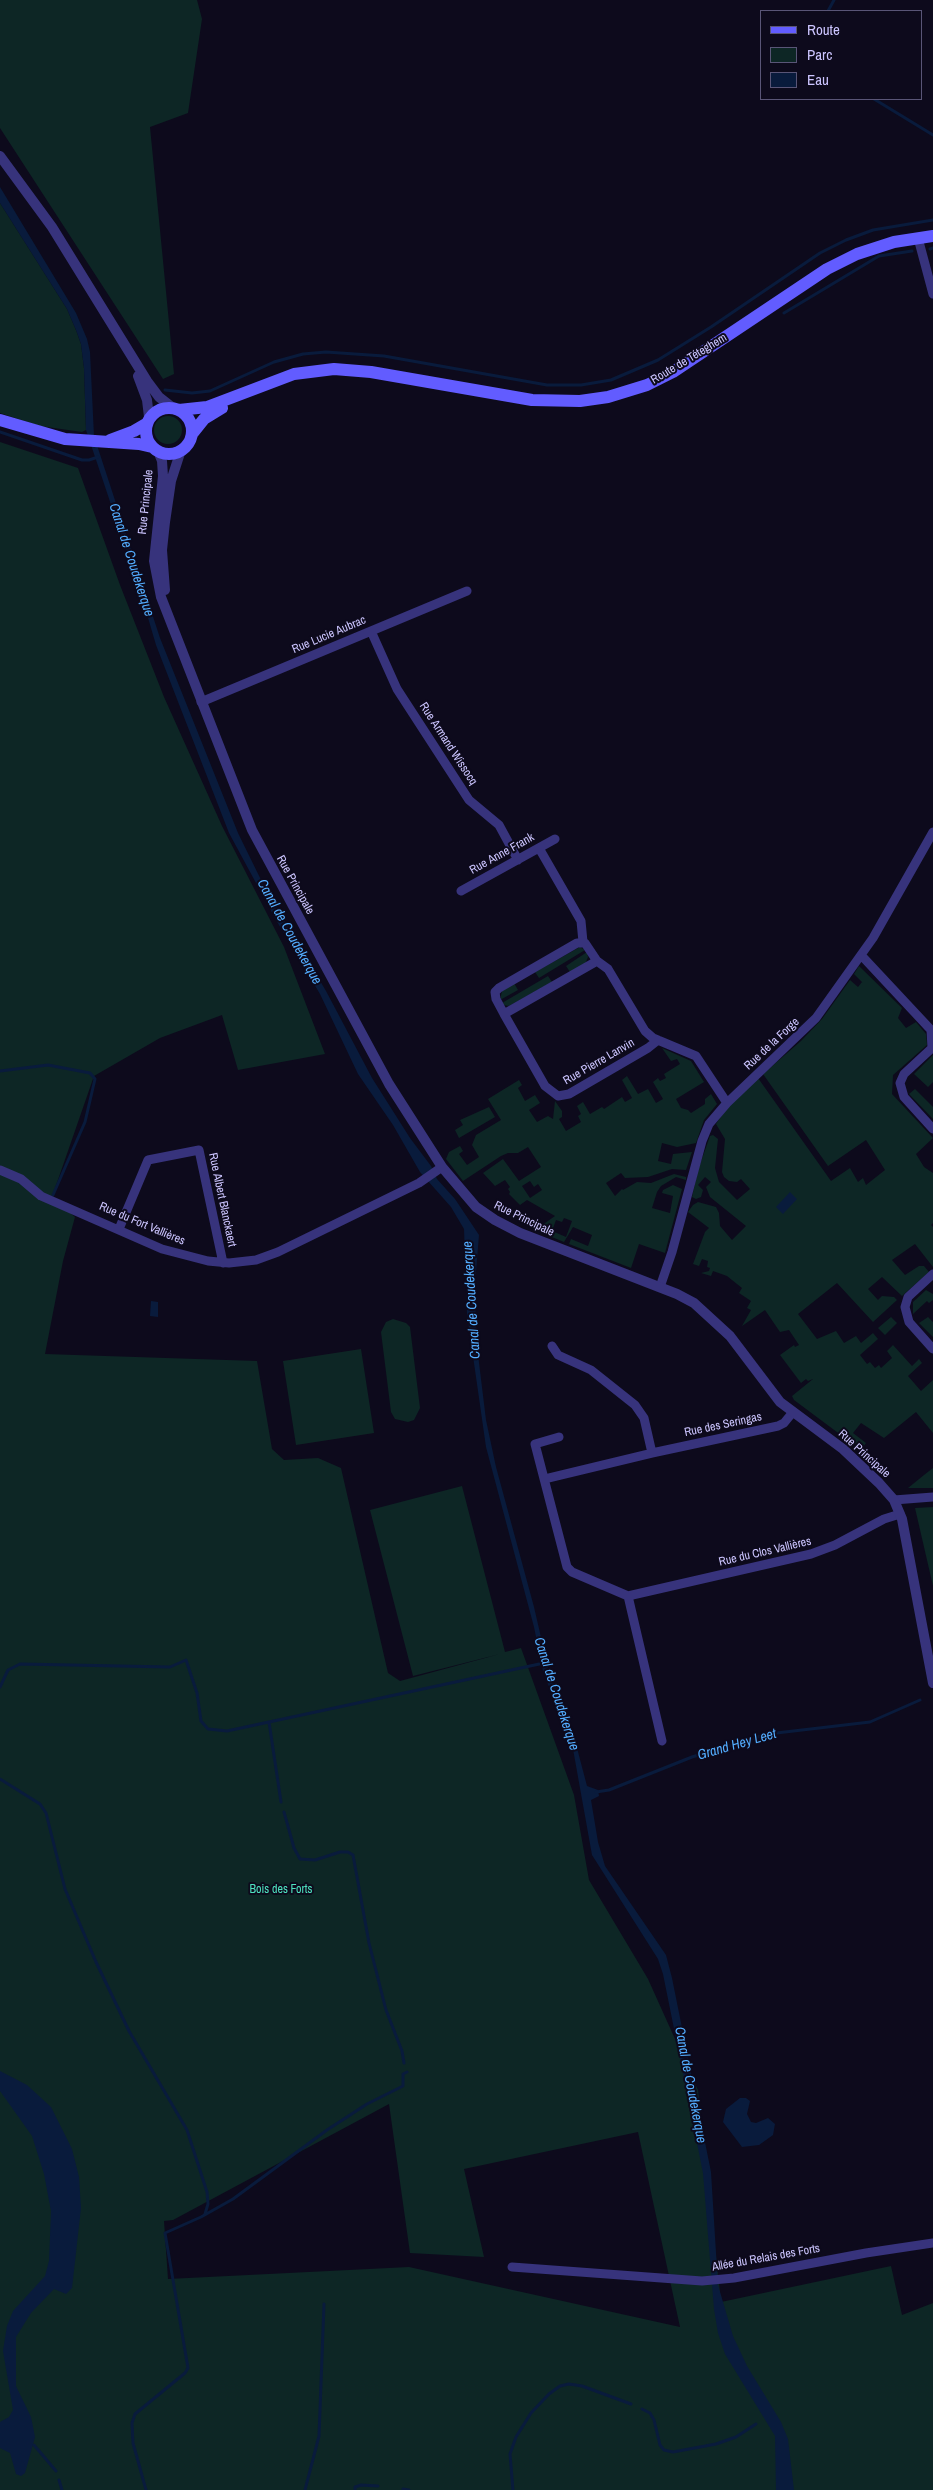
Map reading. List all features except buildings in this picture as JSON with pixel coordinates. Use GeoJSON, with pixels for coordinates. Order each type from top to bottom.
{"type":"FeatureCollection","features":[{"type":"Feature","properties":{"kind":"main road","name":"Route de Téteghem"},"geometry":{"type":"LineString","coordinates":[[176,409],[202,408],[294,374],[344,369],[532,400],[580,401],[608,397],[647,385],[673,372],[820,274],[849,257],[878,246],[933,236]]}},
{"type":"Feature","properties":{"kind":"main road","name":"Route de Téteghem"},"geometry":{"type":"LineString","coordinates":[[192,434],[209,416],[248,392]]}},
{"type":"Feature","properties":{"kind":"main road"},"geometry":{"type":"LineString","coordinates":[[0,420],[50,436],[79,441],[139,444],[170,454],[181,450],[188,443],[192,434],[189,419],[176,409],[160,409],[134,431],[102,441]]}},
{"type":"Feature","properties":{"kind":"main road"},"geometry":{"type":"LineString","coordinates":[[148,420],[146,436],[155,449]]}},
{"type":"Feature","properties":{"kind":"street"},"geometry":{"type":"LineString","coordinates":[[0,156],[60,238],[128,352],[155,392],[176,409]]}},
{"type":"Feature","properties":{"kind":"street"},"geometry":{"type":"LineString","coordinates":[[918,238],[933,294]]}},
{"type":"Feature","properties":{"kind":"street"},"geometry":{"type":"LineString","coordinates":[[128,352],[145,394],[148,420]]}},
{"type":"Feature","properties":{"kind":"street","name":"Rue Principale"},"geometry":{"type":"LineString","coordinates":[[155,449],[163,472],[155,541],[155,567],[159,592],[247,820],[272,870],[342,993],[384,1076],[439,1169],[470,1202],[495,1220],[531,1238],[660,1287],[688,1300],[712,1318],[730,1336],[771,1393],[859,1463],[894,1500],[900,1514],[921,1611],[933,1683]]}},
{"type":"Feature","properties":{"kind":"street","name":"Rue Principale"},"geometry":{"type":"LineString","coordinates":[[168,613],[163,580],[163,543],[170,486],[181,450]]}},
{"type":"Feature","properties":{"kind":"street","name":"Rue Lucie Aubrac"},"geometry":{"type":"LineString","coordinates":[[201,702],[467,591]]}},
{"type":"Feature","properties":{"kind":"street","name":"Rue Armand Wissocq"},"geometry":{"type":"LineString","coordinates":[[371,631],[397,689],[469,800],[500,825],[518,860]]}},
{"type":"Feature","properties":{"kind":"street","name":"Rue de la Forge"},"geometry":{"type":"LineString","coordinates":[[660,1287],[672,1252],[704,1136],[713,1119],[727,1103],[807,1029],[861,955],[933,832]]}},
{"type":"Feature","properties":{"kind":"street","name":"Rue Anne Frank"},"geometry":{"type":"LineString","coordinates":[[461,891],[555,839]]}},
{"type":"Feature","properties":{"kind":"street","name":"Rue Pierre Lanvin"},"geometry":{"type":"LineString","coordinates":[[539,848],[580,921],[583,942]]}},
{"type":"Feature","properties":{"kind":"street","name":"Rue Pierre Lanvin"},"geometry":{"type":"LineString","coordinates":[[658,1040],[648,1048],[569,1094],[558,1096],[547,1090],[496,999],[497,990],[575,944],[583,942],[588,945],[597,961],[608,968],[645,1031],[658,1040],[696,1056],[727,1103]]}},
{"type":"Feature","properties":{"kind":"street"},"geometry":{"type":"LineString","coordinates":[[861,955],[931,1030],[932,1048],[904,1074],[900,1083],[904,1097],[933,1128]]}},
{"type":"Feature","properties":{"kind":"street"},"geometry":{"type":"LineString","coordinates":[[504,1014],[597,961]]}},
{"type":"Feature","properties":{"kind":"street","name":"Rue Albert Blanckaert"},"geometry":{"type":"LineString","coordinates":[[119,1229],[148,1160],[199,1150],[223,1263]]}},
{"type":"Feature","properties":{"kind":"street","name":"Rue du Fort Vallières"},"geometry":{"type":"LineString","coordinates":[[0,1170],[22,1179],[41,1196],[168,1251],[223,1263],[249,1262],[278,1252],[422,1180],[439,1169]]}},
{"type":"Feature","properties":{"kind":"street"},"geometry":{"type":"LineString","coordinates":[[933,1274],[908,1297],[905,1307],[909,1322],[933,1348]]}},
{"type":"Feature","properties":{"kind":"street"},"geometry":{"type":"LineString","coordinates":[[552,1346],[558,1355],[587,1368],[636,1405],[644,1418],[652,1452]]}},
{"type":"Feature","properties":{"kind":"street","name":"Rue des Seringas"},"geometry":{"type":"LineString","coordinates":[[544,1479],[652,1452],[778,1426],[784,1423],[793,1412]]}},
{"type":"Feature","properties":{"kind":"street"},"geometry":{"type":"LineString","coordinates":[[559,1437],[535,1444],[558,1535],[569,1570],[628,1596],[662,1740]]}},
{"type":"Feature","properties":{"kind":"street"},"geometry":{"type":"LineString","coordinates":[[894,1500],[933,1497]]}},
{"type":"Feature","properties":{"kind":"street","name":"Rue du Clos Vallières"},"geometry":{"type":"LineString","coordinates":[[628,1596],[811,1554],[836,1545],[884,1519],[900,1514]]}},
{"type":"Feature","properties":{"kind":"street","name":"Allée du Relais des Forts"},"geometry":{"type":"LineString","coordinates":[[512,2266],[707,2280],[723,2279],[933,2243]]}},
{"type":"Feature","properties":{"kind":"green space"},"geometry":{"type":"Polygon","coordinates":[[[0,0],[197,0],[202,19],[188,113],[150,127],[174,374],[163,379],[0,128],[0,0]]]}},
{"type":"Feature","properties":{"kind":"green space"},"geometry":{"type":"Polygon","coordinates":[[[0,203],[67,309],[76,330],[81,344],[84,368],[86,430],[82,432],[40,426],[0,413],[0,203]]]}},
{"type":"Feature","properties":{"kind":"green space"},"geometry":{"type":"Polygon","coordinates":[[[168,416],[178,420],[182,430],[178,440],[168,444],[158,440],[154,430],[158,420],[168,416]]]}},
{"type":"Feature","properties":{"kind":"green space","name":"Bois des Forts"},"geometry":{"type":"Polygon","coordinates":[[[0,442],[78,468],[120,585],[164,697],[222,826],[284,947],[325,1054],[238,1070],[222,1015],[160,1038],[94,1076],[52,1197],[75,1217],[63,1261],[45,1354],[257,1361],[272,1449],[284,1460],[318,1458],[341,1468],[388,1673],[400,1681],[500,1654],[413,1676],[370,1510],[462,1486],[505,1652],[521,1648],[574,1795],[589,1880],[648,1979],[698,2090],[721,2302],[891,2266],[902,2315],[933,2303],[933,2490],[0,2490],[0,442]],[[389,2104],[173,2220],[164,2221],[168,2279],[409,2267],[680,2327],[638,2132],[464,2169],[484,2257],[410,2253],[389,2104]]]}},
{"type":"Feature","properties":{"kind":"green space"},"geometry":{"type":"Polygon","coordinates":[[[580,947],[585,950],[539,978],[535,972],[580,947]]]}},
{"type":"Feature","properties":{"kind":"green space"},"geometry":{"type":"Polygon","coordinates":[[[587,952],[588,957],[585,964],[570,972],[566,966],[587,952]]]}},
{"type":"Feature","properties":{"kind":"green space"},"geometry":{"type":"Polygon","coordinates":[[[859,966],[902,1008],[898,1018],[906,1028],[916,1022],[926,1034],[927,1045],[893,1075],[892,1094],[933,1138],[916,1154],[924,1167],[933,1173],[933,1223],[931,1225],[933,1227],[933,1267],[915,1244],[892,1260],[905,1275],[919,1266],[924,1266],[929,1272],[902,1296],[882,1277],[868,1289],[878,1300],[882,1296],[894,1297],[897,1300],[873,1322],[837,1283],[798,1314],[817,1339],[836,1331],[844,1343],[856,1336],[861,1343],[873,1333],[878,1339],[860,1355],[867,1364],[870,1362],[875,1368],[879,1365],[881,1368],[892,1358],[887,1351],[893,1345],[912,1366],[919,1359],[922,1363],[908,1376],[921,1391],[933,1380],[933,1433],[916,1412],[884,1438],[861,1423],[853,1433],[866,1443],[861,1450],[794,1400],[792,1396],[813,1379],[808,1381],[806,1379],[801,1383],[780,1355],[794,1345],[795,1347],[799,1345],[789,1330],[780,1332],[765,1310],[742,1326],[751,1310],[747,1308],[751,1301],[739,1293],[742,1288],[727,1276],[713,1271],[711,1276],[701,1273],[709,1271],[710,1268],[707,1267],[708,1261],[702,1259],[699,1266],[693,1264],[705,1232],[709,1228],[688,1212],[698,1202],[716,1207],[719,1213],[720,1226],[732,1240],[746,1226],[710,1197],[706,1187],[711,1182],[705,1177],[698,1185],[703,1190],[701,1197],[696,1199],[692,1197],[698,1170],[710,1136],[713,1135],[718,1139],[715,1168],[719,1182],[737,1200],[750,1189],[741,1179],[737,1182],[729,1181],[724,1177],[722,1172],[725,1139],[716,1124],[725,1110],[758,1078],[831,1181],[850,1168],[858,1182],[863,1178],[866,1185],[885,1170],[866,1140],[828,1166],[763,1074],[801,1041],[822,1019],[850,980],[858,987],[862,982],[854,974],[859,966]]]}},
{"type":"Feature","properties":{"kind":"green space"},"geometry":{"type":"Polygon","coordinates":[[[548,976],[552,982],[509,1006],[503,1005],[502,1003],[548,976]]]}},
{"type":"Feature","properties":{"kind":"green space"},"geometry":{"type":"Polygon","coordinates":[[[514,983],[518,990],[500,1000],[502,991],[514,983]]]}},
{"type":"Feature","properties":{"kind":"green space"},"geometry":{"type":"Polygon","coordinates":[[[662,1048],[691,1061],[704,1082],[676,1099],[681,1108],[691,1113],[705,1104],[705,1099],[711,1094],[717,1104],[704,1120],[696,1143],[677,1147],[662,1143],[658,1161],[671,1164],[673,1154],[692,1152],[686,1170],[672,1169],[648,1177],[625,1178],[621,1173],[606,1183],[615,1196],[622,1189],[637,1182],[651,1183],[674,1174],[686,1177],[686,1180],[676,1177],[661,1186],[652,1208],[670,1213],[673,1196],[662,1193],[663,1190],[673,1185],[682,1189],[665,1253],[639,1244],[631,1268],[569,1244],[571,1239],[588,1246],[592,1235],[573,1227],[564,1242],[535,1230],[555,1216],[527,1200],[520,1205],[509,1194],[508,1189],[510,1187],[505,1180],[495,1186],[483,1173],[503,1159],[519,1181],[541,1167],[528,1147],[518,1153],[508,1153],[501,1156],[463,1181],[446,1159],[449,1152],[460,1146],[463,1151],[459,1154],[467,1165],[479,1157],[472,1145],[476,1135],[501,1120],[488,1099],[519,1080],[522,1085],[518,1088],[525,1101],[535,1095],[540,1103],[529,1110],[537,1122],[548,1116],[553,1119],[555,1101],[562,1111],[562,1117],[559,1119],[566,1131],[581,1122],[578,1116],[581,1114],[577,1106],[583,1102],[590,1114],[602,1107],[604,1109],[622,1097],[625,1102],[632,1098],[622,1080],[627,1076],[638,1094],[648,1089],[656,1103],[663,1099],[653,1082],[658,1078],[660,1081],[666,1078],[664,1074],[680,1064],[677,1059],[671,1061],[662,1048]],[[530,1181],[522,1186],[530,1198],[542,1190],[538,1184],[534,1187],[530,1181]],[[564,1218],[562,1222],[556,1220],[552,1231],[566,1237],[572,1221],[564,1218]]]}},
{"type":"Feature","properties":{"kind":"green space"},"geometry":{"type":"Polygon","coordinates":[[[933,1055],[933,1082],[928,1087],[914,1074],[933,1055]]]}},
{"type":"Feature","properties":{"kind":"green space"},"geometry":{"type":"Polygon","coordinates":[[[915,1089],[933,1107],[933,1119],[909,1094],[915,1089]]]}},
{"type":"Feature","properties":{"kind":"green space"},"geometry":{"type":"Polygon","coordinates":[[[489,1107],[495,1117],[459,1138],[455,1130],[463,1125],[460,1120],[489,1107]]]}},
{"type":"Feature","properties":{"kind":"green space"},"geometry":{"type":"Polygon","coordinates":[[[926,1290],[933,1294],[933,1300],[929,1303],[927,1301],[913,1314],[913,1302],[926,1290]]]}},
{"type":"Feature","properties":{"kind":"green space"},"geometry":{"type":"Polygon","coordinates":[[[891,1317],[897,1323],[885,1335],[878,1328],[891,1317]]]}},
{"type":"Feature","properties":{"kind":"green space"},"geometry":{"type":"Polygon","coordinates":[[[928,1317],[933,1322],[933,1337],[919,1323],[928,1317]]]}},
{"type":"Feature","properties":{"kind":"green space"},"geometry":{"type":"Polygon","coordinates":[[[393,1319],[406,1323],[410,1327],[420,1408],[414,1420],[408,1422],[395,1419],[391,1412],[381,1332],[386,1322],[393,1319]]]}},
{"type":"Feature","properties":{"kind":"green space"},"geometry":{"type":"Polygon","coordinates":[[[361,1349],[374,1433],[296,1445],[283,1361],[361,1349]]]}},
{"type":"Feature","properties":{"kind":"green space"},"geometry":{"type":"Polygon","coordinates":[[[933,1468],[933,1488],[908,1488],[924,1475],[933,1468]]]}},
{"type":"Feature","properties":{"kind":"green space"},"geometry":{"type":"Polygon","coordinates":[[[933,1507],[933,1586],[915,1508],[933,1507]]]}},
{"type":"Feature","properties":{"kind":"water","name":"Canal de Coudekerque"},"geometry":{"type":"Polygon","coordinates":[[[0,187],[76,313],[87,339],[90,352],[94,436],[160,638],[238,833],[264,886],[326,991],[372,1078],[410,1138],[431,1166],[437,1179],[455,1199],[479,1235],[475,1284],[476,1338],[486,1420],[496,1467],[534,1607],[549,1672],[572,1729],[587,1786],[598,1790],[599,1796],[591,1800],[598,1842],[605,1866],[666,1955],[711,2172],[718,2285],[733,2336],[747,2366],[781,2422],[788,2439],[794,2490],[776,2490],[775,2436],[725,2354],[718,2333],[714,2309],[703,2173],[663,1974],[658,1959],[592,1855],[573,1749],[543,1671],[534,1627],[486,1447],[467,1314],[464,1229],[451,1207],[420,1172],[393,1125],[358,1074],[320,994],[276,920],[229,833],[156,645],[141,594],[86,430],[84,368],[81,344],[67,309],[0,203],[0,187]]]}},
{"type":"Feature","properties":{"kind":"water"},"geometry":{"type":"Polygon","coordinates":[[[790,1192],[797,1199],[783,1214],[776,1207],[790,1192]]]}},
{"type":"Feature","properties":{"kind":"water"},"geometry":{"type":"Polygon","coordinates":[[[151,1301],[158,1302],[158,1317],[150,1316],[151,1301]]]}},
{"type":"Feature","properties":{"kind":"water"},"geometry":{"type":"Polygon","coordinates":[[[0,2071],[27,2085],[51,2107],[72,2149],[79,2177],[81,2208],[72,2288],[66,2294],[54,2289],[31,2313],[16,2337],[16,2386],[31,2417],[35,2437],[25,2473],[21,2476],[16,2474],[10,2453],[0,2448],[0,2422],[9,2417],[13,2410],[3,2351],[7,2326],[13,2311],[45,2276],[49,2261],[51,2211],[44,2174],[32,2136],[0,2091],[0,2071]]]}},
{"type":"Feature","properties":{"kind":"water"},"geometry":{"type":"Polygon","coordinates":[[[740,2098],[746,2098],[750,2101],[747,2114],[751,2122],[756,2123],[768,2118],[775,2124],[773,2135],[759,2145],[742,2147],[723,2122],[726,2109],[740,2098]]]}},
{"type":"Feature","properties":{"kind":"waterway"},"geometry":{"type":"LineString","coordinates":[[829,10],[834,0]]}},
{"type":"Feature","properties":{"kind":"waterway"},"geometry":{"type":"LineString","coordinates":[[876,100],[933,135]]}},
{"type":"Feature","properties":{"kind":"waterway"},"geometry":{"type":"LineString","coordinates":[[165,390],[192,393],[210,391],[274,362],[303,354],[326,352],[384,356],[547,385],[581,385],[611,380],[658,360],[711,327],[820,253],[846,240],[873,230],[933,220]]}},
{"type":"Feature","properties":{"kind":"waterway"},"geometry":{"type":"LineString","coordinates":[[784,313],[879,256],[912,251]]}},
{"type":"Feature","properties":{"kind":"waterway"},"geometry":{"type":"LineString","coordinates":[[0,432],[82,460],[98,457]]}},
{"type":"Feature","properties":{"kind":"waterway"},"geometry":{"type":"LineString","coordinates":[[0,1071],[48,1065],[90,1073],[95,1079],[85,1122],[53,1195]]}},
{"type":"Feature","properties":{"kind":"waterway","name":"Canal de Coudekerque"},"geometry":{"type":"LineString","coordinates":[[0,1687],[8,1670],[20,1664],[170,1667],[186,1660],[197,1693],[201,1721],[208,1729],[227,1731],[544,1663]]}},
{"type":"Feature","properties":{"kind":"waterway","name":"Grand Hey Leet"},"geometry":{"type":"LineString","coordinates":[[596,1792],[609,1790],[692,1757],[768,1734],[870,1722],[920,1700]]}},
{"type":"Feature","properties":{"kind":"waterway"},"geometry":{"type":"LineString","coordinates":[[269,1722],[281,1802]]}},
{"type":"Feature","properties":{"kind":"waterway"},"geometry":{"type":"LineString","coordinates":[[0,1779],[40,1804],[46,1813],[65,1889],[96,1962],[129,2031],[187,2130],[207,2192],[208,2204],[205,2214]]}},
{"type":"Feature","properties":{"kind":"waterway"},"geometry":{"type":"LineString","coordinates":[[284,1812],[294,1848],[300,1859],[315,1860],[340,1852],[348,1852],[353,1855],[369,1943],[386,2010],[402,2051],[404,2063]]}},
{"type":"Feature","properties":{"kind":"waterway"},"geometry":{"type":"LineString","coordinates":[[146,2490],[133,2443],[132,2423],[135,2414],[185,2373],[188,2368],[165,2233],[201,2217],[233,2199],[327,2130],[367,2104],[403,2086],[403,2074],[407,2072]]}},
{"type":"Feature","properties":{"kind":"waterway"},"geometry":{"type":"LineString","coordinates":[[305,2490],[319,2436],[324,2304]]}},
{"type":"Feature","properties":{"kind":"waterway"},"geometry":{"type":"LineString","coordinates":[[513,2490],[510,2454],[516,2437],[531,2413],[549,2394],[560,2386],[569,2384],[582,2386],[631,2404]]}},
{"type":"Feature","properties":{"kind":"waterway"},"geometry":{"type":"LineString","coordinates":[[642,2409],[650,2413],[654,2420],[660,2445],[664,2450],[673,2452],[716,2444],[736,2437],[756,2424]]}},
{"type":"Feature","properties":{"kind":"waterway"},"geometry":{"type":"LineString","coordinates":[[34,2445],[56,2471]]}},
{"type":"Feature","properties":{"kind":"waterway"},"geometry":{"type":"LineString","coordinates":[[59,2480],[62,2490]]}},
{"type":"Feature","properties":{"kind":"waterway"},"geometry":{"type":"LineString","coordinates":[[355,2490],[355,2487],[361,2485],[378,2486]]}},
{"type":"Feature","properties":{"kind":"waterway"},"geometry":{"type":"LineString","coordinates":[[403,2489],[409,2490]]}}]}
